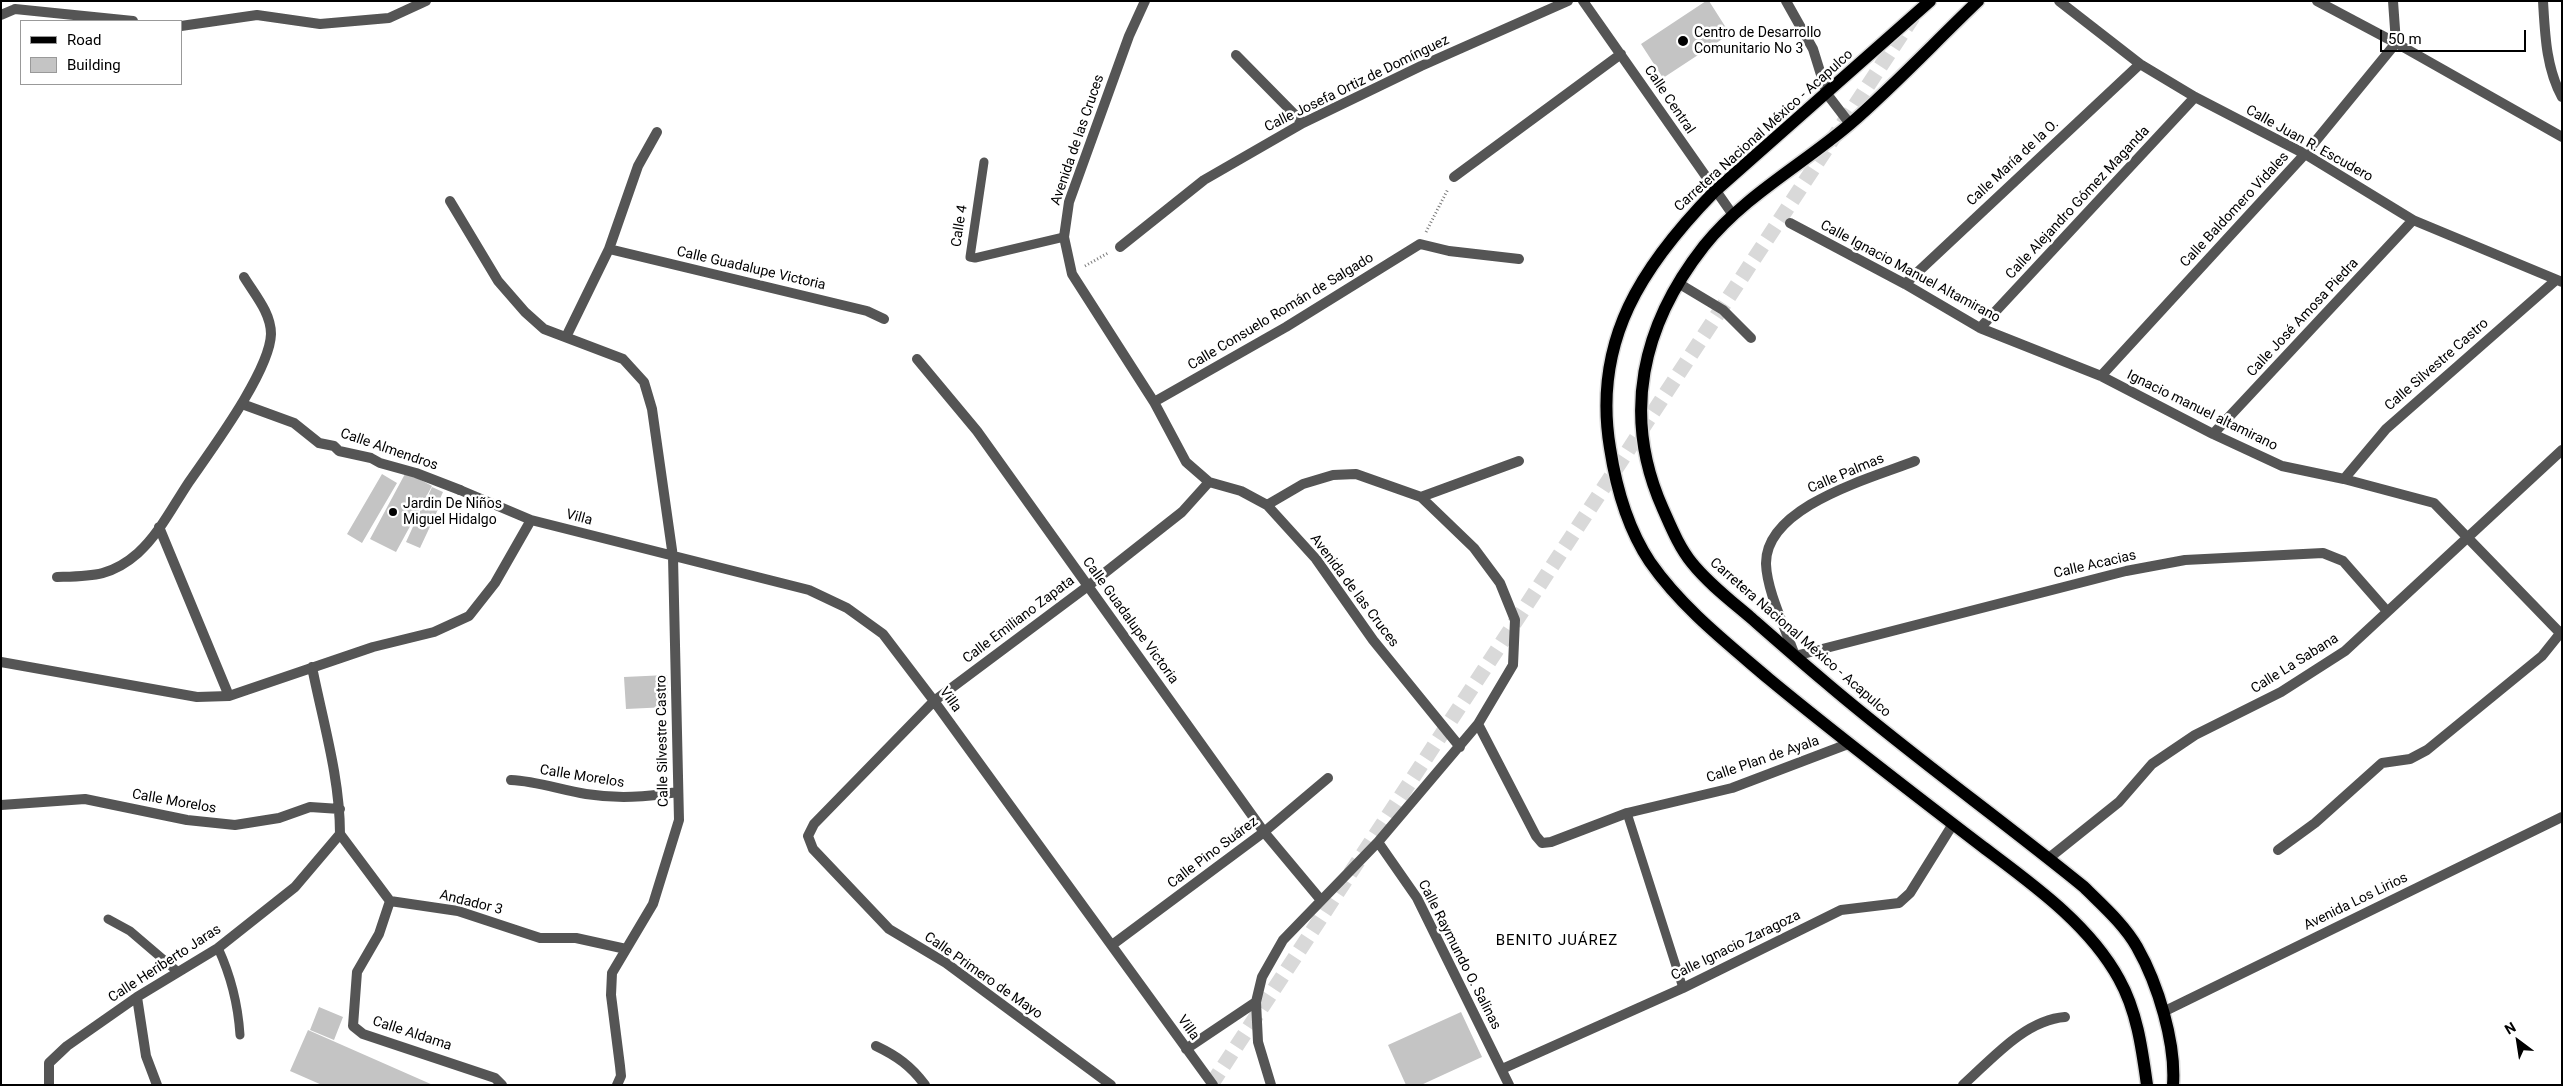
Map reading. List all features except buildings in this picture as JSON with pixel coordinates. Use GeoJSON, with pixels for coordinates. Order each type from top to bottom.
{"type":"FeatureCollection","features":[{"type":"Feature","properties":{"kind":"main road","name":"Carretera Nacional México - Acapulco"},"geometry":{"type":"LineString","coordinates":[[1930,1],[1714,192],[1683,224],[1655,258],[1631,298],[1617,334],[1607,386],[1607,432],[1614,475],[1630,523],[1648,559],[1671,591],[1714,633],[1848,744],[2026,880],[2093,942],[2119,979],[2136,1020],[2147,1085]]}},
{"type":"Feature","properties":{"kind":"main road","name":"Carretera Nacional México - Acapulco"},"geometry":{"type":"LineString","coordinates":[[1978,1],[1850,124],[1733,215],[1706,244],[1667,300],[1654,333],[1644,368],[1639,404],[1642,443],[1652,486],[1673,531],[1691,562],[1717,589],[1876,725],[2084,886],[2114,917],[2137,946],[2153,981],[2163,1012],[2170,1048],[2173,1085]]}},
{"type":"Feature","properties":{"kind":"street"},"geometry":{"type":"LineString","coordinates":[[182,26],[257,15],[320,24],[389,18],[426,1]]}},
{"type":"Feature","properties":{"kind":"street","name":"Avenida de las Cruces"},"geometry":{"type":"LineString","coordinates":[[1145,1],[1129,36],[1069,202],[1064,237],[1072,274],[1154,402],[1186,462],[1209,482],[1241,491],[1266,505],[1316,559],[1373,640],[1460,747]]}},
{"type":"Feature","properties":{"kind":"street","name":"Calle Josefa Ortiz de Domínguez"},"geometry":{"type":"LineString","coordinates":[[1120,247],[1204,180],[1303,123],[1421,66],[1568,1]]}},
{"type":"Feature","properties":{"kind":"street","name":"Calle Central"},"geometry":{"type":"LineString","coordinates":[[1583,1],[1714,192],[1733,215]]}},
{"type":"Feature","properties":{"kind":"street"},"geometry":{"type":"LineString","coordinates":[[1786,1],[1814,48],[1827,94],[1850,124]]}},
{"type":"Feature","properties":{"kind":"street","name":"Calle Juan R. Escudero"},"geometry":{"type":"LineString","coordinates":[[2059,1],[2140,64],[2195,97],[2306,154],[2413,220],[2559,281]]}},
{"type":"Feature","properties":{"kind":"street"},"geometry":{"type":"LineString","coordinates":[[2317,1],[2396,43],[2562,137]]}},
{"type":"Feature","properties":{"kind":"street"},"geometry":{"type":"LineString","coordinates":[[2393,1],[2396,43]]}},
{"type":"Feature","properties":{"kind":"street"},"geometry":{"type":"LineString","coordinates":[[2543,1],[2547,50],[2554,83],[2562,97]]}},
{"type":"Feature","properties":{"kind":"street"},"geometry":{"type":"LineString","coordinates":[[1,15],[16,5],[126,20]]}},
{"type":"Feature","properties":{"kind":"street","name":"Calle Baldomero Vidales"},"geometry":{"type":"LineString","coordinates":[[2101,376],[2306,154],[2396,43]]}},
{"type":"Feature","properties":{"kind":"street"},"geometry":{"type":"LineString","coordinates":[[1454,177],[1621,54]]}},
{"type":"Feature","properties":{"kind":"street"},"geometry":{"type":"LineString","coordinates":[[1236,55],[1303,123]]}},
{"type":"Feature","properties":{"kind":"street","name":"Calle María de la O."},"geometry":{"type":"LineString","coordinates":[[1905,284],[2140,64]]}},
{"type":"Feature","properties":{"kind":"street","name":"Calle Alejandro Gómez Maganda"},"geometry":{"type":"LineString","coordinates":[[1980,328],[2195,97]]}},
{"type":"Feature","properties":{"kind":"street"},"geometry":{"type":"LineString","coordinates":[[450,201],[498,281],[514,300],[544,329],[566,337],[609,249],[638,166],[657,132]]}},
{"type":"Feature","properties":{"kind":"street","name":"Calle José Amosa Piedra"},"geometry":{"type":"LineString","coordinates":[[2213,434],[2413,220]]}},
{"type":"Feature","properties":{"kind":"street","name":"Calle Ignacio Manuel Altamirano"},"geometry":{"type":"LineString","coordinates":[[1790,223],[1905,284],[1980,328],[2101,376]]}},
{"type":"Feature","properties":{"kind":"street"},"geometry":{"type":"LineString","coordinates":[[1420,244],[1449,251],[1519,259]]}},
{"type":"Feature","properties":{"kind":"street","name":"Calle Consuelo Román de Salgado"},"geometry":{"type":"LineString","coordinates":[[1154,402],[1286,327],[1420,244]]}},
{"type":"Feature","properties":{"kind":"street","name":"Calle Guadalupe Victoria"},"geometry":{"type":"LineString","coordinates":[[609,249],[867,311],[884,319]]}},
{"type":"Feature","properties":{"kind":"street"},"geometry":{"type":"LineString","coordinates":[[57,577],[97,576],[137,553],[159,527],[242,404],[269,348],[271,335],[270,319],[244,277]]}},
{"type":"Feature","properties":{"kind":"street","name":"Calle Silvestre Castro"},"geometry":{"type":"LineString","coordinates":[[2344,479],[2393,422],[2559,281]]}},
{"type":"Feature","properties":{"kind":"street"},"geometry":{"type":"LineString","coordinates":[[1678,283],[1723,310],[1751,338]]}},
{"type":"Feature","properties":{"kind":"street","name":"Calle Silvestre Castro"},"geometry":{"type":"LineString","coordinates":[[566,337],[623,359],[644,382],[652,409],[673,557],[679,820],[653,904],[612,973],[611,995],[620,1066],[620,1076],[617,1085]]}},
{"type":"Feature","properties":{"kind":"street","name":"Calle Guadalupe Victoria"},"geometry":{"type":"LineString","coordinates":[[917,359],[977,432],[1264,832],[1320,899]]}},
{"type":"Feature","properties":{"kind":"street","name":"Ignacio manuel altamirano"},"geometry":{"type":"LineString","coordinates":[[2101,376],[2213,434],[2282,466],[2344,479],[2434,504],[2561,633]]}},
{"type":"Feature","properties":{"kind":"street","name":"Calle Almendros"},"geometry":{"type":"LineString","coordinates":[[242,404],[294,424],[319,443],[334,446],[340,451],[371,458],[380,463],[416,473],[531,520]]}},
{"type":"Feature","properties":{"kind":"street","name":"Calle La Sabana"},"geometry":{"type":"LineString","coordinates":[[2049,858],[2119,802],[2152,764],[2195,735],[2281,692],[2345,651],[2386,610],[2562,450]]}},
{"type":"Feature","properties":{"kind":"street","name":"Calle Palmas"},"geometry":{"type":"LineString","coordinates":[[1795,656],[1772,589],[1766,564],[1770,546],[1780,528],[1814,500],[1915,461]]}},
{"type":"Feature","properties":{"kind":"street"},"geometry":{"type":"LineString","coordinates":[[1421,497],[1519,462]]}},
{"type":"Feature","properties":{"kind":"street"},"geometry":{"type":"LineString","coordinates":[[1266,505],[1303,484],[1333,475],[1356,474],[1421,497],[1474,548],[1500,583],[1515,620],[1513,665],[1478,724],[1378,842],[1320,899],[1283,940],[1262,977],[1256,1002],[1258,1042],[1271,1085]]}},
{"type":"Feature","properties":{"kind":"street","name":"Calle Emiliano Zapata"},"geometry":{"type":"LineString","coordinates":[[808,836],[814,824],[934,700],[1088,586],[1182,512],[1209,482]]}},
{"type":"Feature","properties":{"kind":"street"},"geometry":{"type":"LineString","coordinates":[[1,662],[197,697],[230,696],[373,647],[434,632],[469,616],[495,583],[531,520]]}},
{"type":"Feature","properties":{"kind":"street","name":"Villa"},"geometry":{"type":"LineString","coordinates":[[531,520],[809,590],[847,608],[883,634],[934,700],[1213,1085]]}},
{"type":"Feature","properties":{"kind":"street"},"geometry":{"type":"LineString","coordinates":[[159,527],[230,696]]}},
{"type":"Feature","properties":{"kind":"street","name":"Calle Acacias"},"geometry":{"type":"LineString","coordinates":[[1795,656],[2073,583],[2185,560],[2323,553],[2343,561],[2386,610]]}},
{"type":"Feature","properties":{"kind":"street"},"geometry":{"type":"LineString","coordinates":[[2278,850],[2315,823],[2382,763],[2410,759],[2427,750],[2542,656],[2561,633]]}},
{"type":"Feature","properties":{"kind":"street"},"geometry":{"type":"LineString","coordinates":[[312,667],[340,809],[340,834],[390,901]]}},
{"type":"Feature","properties":{"kind":"street","name":"Calle Plan de Ayala"},"geometry":{"type":"LineString","coordinates":[[1478,724],[1536,836],[1542,843],[1551,842],[1627,813],[1732,788],[1848,744]]}},
{"type":"Feature","properties":{"kind":"street","name":"Calle Pino Suárez"},"geometry":{"type":"LineString","coordinates":[[1112,945],[1264,832],[1328,778]]}},
{"type":"Feature","properties":{"kind":"street","name":"Calle Morelos"},"geometry":{"type":"LineString","coordinates":[[510,780],[525,780],[549,787],[614,798],[637,798],[678,792]]}},
{"type":"Feature","properties":{"kind":"street","name":"Calle Morelos"},"geometry":{"type":"LineString","coordinates":[[1,805],[85,799],[187,820],[235,825],[279,818],[310,808],[340,809]]}},
{"type":"Feature","properties":{"kind":"street","name":"Avenida Los Lirios"},"geometry":{"type":"LineString","coordinates":[[2163,1012],[2562,816]]}},
{"type":"Feature","properties":{"kind":"street","name":"Calle Ignacio Zaragoza"},"geometry":{"type":"LineString","coordinates":[[1502,1069],[1683,988],[1842,910],[1899,903],[1910,893],[1953,824]]}},
{"type":"Feature","properties":{"kind":"street","name":"Calle Heriberto Jaras"},"geometry":{"type":"LineString","coordinates":[[47,1084],[49,1063],[67,1046],[137,996],[218,948],[295,887],[340,834]]}},
{"type":"Feature","properties":{"kind":"street","name":"Calle Primero de Mayo"},"geometry":{"type":"LineString","coordinates":[[808,836],[814,849],[889,929],[946,963],[1111,1085]]}},
{"type":"Feature","properties":{"kind":"street","name":"Calle Raymundo O. Salinas"},"geometry":{"type":"LineString","coordinates":[[1378,842],[1417,898],[1509,1085]]}},
{"type":"Feature","properties":{"kind":"street","name":"Andador 3"},"geometry":{"type":"LineString","coordinates":[[390,901],[458,911],[540,938],[576,938],[626,949]]}},
{"type":"Feature","properties":{"kind":"street","name":"Calle Aldama"},"geometry":{"type":"LineString","coordinates":[[390,901],[379,934],[356,972],[353,1026],[363,1034],[495,1078],[502,1085]]}},
{"type":"Feature","properties":{"kind":"street"},"geometry":{"type":"LineString","coordinates":[[137,996],[146,1056],[157,1085]]}},
{"type":"Feature","properties":{"kind":"street"},"geometry":{"type":"LineString","coordinates":[[1186,1049],[1256,1002]]}},
{"type":"Feature","properties":{"kind":"street"},"geometry":{"type":"LineString","coordinates":[[1964,1085],[2004,1048],[2033,1027],[2052,1018],[2065,1018]]}},
{"type":"Feature","properties":{"kind":"street"},"geometry":{"type":"LineString","coordinates":[[876,1046],[895,1055],[912,1067],[925,1085]]}},
{"type":"Feature","properties":{"kind":"lane","name":"Calle 4"},"geometry":{"type":"LineString","coordinates":[[984,162],[970,257],[975,258],[1064,237]]}},
{"type":"Feature","properties":{"kind":"lane"},"geometry":{"type":"LineString","coordinates":[[1627,813],[1683,988]]}},
{"type":"Feature","properties":{"kind":"lane"},"geometry":{"type":"LineString","coordinates":[[108,919],[130,931],[178,972]]}},
{"type":"Feature","properties":{"kind":"lane"},"geometry":{"type":"LineString","coordinates":[[218,948],[231,977],[239,1016],[240,1035]]}},
{"type":"Feature","properties":{"kind":"path"},"geometry":{"type":"LineString","coordinates":[[1420,244],[1454,177]]}},
{"type":"Feature","properties":{"kind":"path"},"geometry":{"type":"LineString","coordinates":[[1072,274],[1120,247]]}},
{"type":"Feature","properties":{"kind":"tunnel"},"geometry":{"type":"LineString","coordinates":[[1211,1085],[1913,17]]}},
{"type":"Feature","properties":{"kind":"place","name":"Centro de Desarrollo Comunitario No 3"},"geometry":{"type":"Point","coordinates":[1683,41]}},
{"type":"Feature","properties":{"kind":"place","name":"Jardin De Niños Miguel Hidalgo"},"geometry":{"type":"Point","coordinates":[393,512]}},
{"type":"Feature","properties":{"kind":"district","name":"BENITO JUÁREZ"},"geometry":{"type":"Point","coordinates":[1557,941]}}]}
